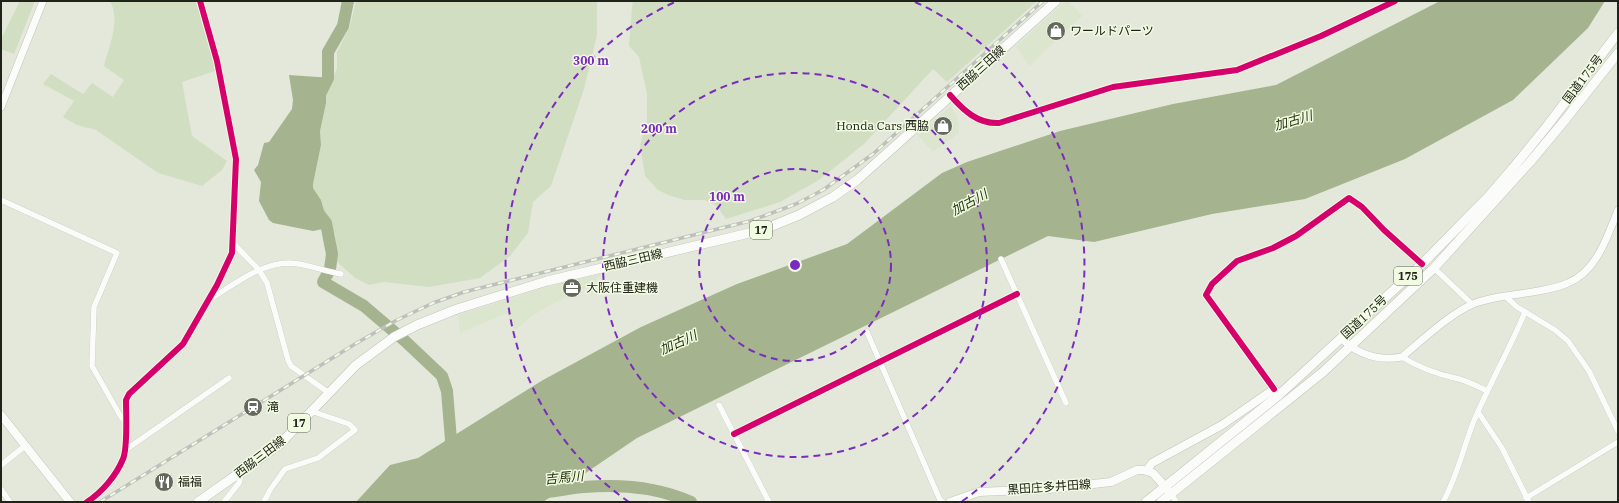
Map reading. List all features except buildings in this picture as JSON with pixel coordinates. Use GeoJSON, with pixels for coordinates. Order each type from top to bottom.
{"type":"FeatureCollection","features":[{"type":"Feature","properties":{"kind":"main road","name":"西脇三田線"},"geometry":{"type":"LineString","coordinates":[[198,502],[279,445],[356,364],[398,335],[435,317],[533,285],[606,266],[762,230],[799,215],[833,197],[857,180],[1056,1]]}},
{"type":"Feature","properties":{"kind":"main road","name":"国道175号"},"geometry":{"type":"LineString","coordinates":[[1146,502],[1171,494],[1277,392],[1342,338],[1422,264],[1488,197],[1513,168],[1548,126],[1618,33]]}},
{"type":"Feature","properties":{"kind":"main road","name":"国道175号"},"geometry":{"type":"LineString","coordinates":[[1161,502],[1318,376],[1434,268],[1530,162],[1618,53]]}},
{"type":"Feature","properties":{"kind":"main road"},"geometry":{"type":"LineString","coordinates":[[1171,494],[1153,473],[1148,470],[1152,463],[1222,425],[1277,392]]}},
{"type":"Feature","properties":{"kind":"main road"},"geometry":{"type":"LineString","coordinates":[[1,415],[70,502]]}},
{"type":"Feature","properties":{"kind":"main road","name":"黒田庄多井田線"},"geometry":{"type":"LineString","coordinates":[[950,502],[979,492],[1072,487],[1110,482],[1137,470],[1148,470]]}},
{"type":"Feature","properties":{"kind":"street"},"geometry":{"type":"LineString","coordinates":[[1,107],[44,1]]}},
{"type":"Feature","properties":{"kind":"street"},"geometry":{"type":"LineString","coordinates":[[87,502],[96,496],[105,486],[123,459],[126,400],[129,394],[183,344],[209,300],[232,253],[236,159],[217,62],[200,1]]}},
{"type":"Feature","properties":{"kind":"street"},"geometry":{"type":"LineString","coordinates":[[950,96],[959,106],[976,119],[991,123],[999,123],[1113,87],[1237,70],[1320,36],[1395,1]]}},
{"type":"Feature","properties":{"kind":"street"},"geometry":{"type":"LineString","coordinates":[[1277,392],[1206,295],[1212,284],[1226,270],[1237,261],[1273,248],[1296,236],[1349,198],[1362,207],[1384,230],[1422,264]]}},
{"type":"Feature","properties":{"kind":"street"},"geometry":{"type":"LineString","coordinates":[[1,200],[117,253],[94,307],[92,366],[121,418],[125,421]]}},
{"type":"Feature","properties":{"kind":"street"},"geometry":{"type":"LineString","coordinates":[[1342,338],[1350,347],[1373,357],[1392,359],[1402,357],[1458,312],[1472,304],[1505,296],[1548,289],[1568,283],[1580,276],[1599,255],[1618,210]]}},
{"type":"Feature","properties":{"kind":"street"},"geometry":{"type":"LineString","coordinates":[[233,243],[259,270],[267,283],[288,360],[291,366],[329,393]]}},
{"type":"Feature","properties":{"kind":"street"},"geometry":{"type":"LineString","coordinates":[[1001,259],[1066,403]]}},
{"type":"Feature","properties":{"kind":"street"},"geometry":{"type":"LineString","coordinates":[[209,300],[259,270],[270,266],[289,263],[299,264],[341,274]]}},
{"type":"Feature","properties":{"kind":"street"},"geometry":{"type":"LineString","coordinates":[[1434,268],[1472,304]]}},
{"type":"Feature","properties":{"kind":"street"},"geometry":{"type":"LineString","coordinates":[[734,434],[1017,294]]}},
{"type":"Feature","properties":{"kind":"street"},"geometry":{"type":"LineString","coordinates":[[1505,296],[1517,307],[1555,330],[1568,341],[1589,371],[1618,431]]}},
{"type":"Feature","properties":{"kind":"street"},"geometry":{"type":"LineString","coordinates":[[1443,502],[1450,489],[1468,435],[1487,390],[1525,312]]}},
{"type":"Feature","properties":{"kind":"street"},"geometry":{"type":"LineString","coordinates":[[867,332],[940,500],[943,502]]}},
{"type":"Feature","properties":{"kind":"street"},"geometry":{"type":"LineString","coordinates":[[1402,357],[1448,378],[1455,378],[1487,390]]}},
{"type":"Feature","properties":{"kind":"street"},"geometry":{"type":"LineString","coordinates":[[124,452],[229,378]]}},
{"type":"Feature","properties":{"kind":"street"},"geometry":{"type":"LineString","coordinates":[[719,405],[769,502]]}},
{"type":"Feature","properties":{"kind":"street"},"geometry":{"type":"LineString","coordinates":[[264,502],[270,490],[285,469],[318,458],[355,430],[349,424],[311,411]]}},
{"type":"Feature","properties":{"kind":"street"},"geometry":{"type":"LineString","coordinates":[[1478,412],[1502,448],[1527,500],[1618,442]]}},
{"type":"Feature","properties":{"kind":"street"},"geometry":{"type":"LineString","coordinates":[[1,465],[25,446]]}},
{"type":"Feature","properties":{"kind":"street"},"geometry":{"type":"LineString","coordinates":[[224,502],[239,483],[242,471]]}},
{"type":"Feature","properties":{"kind":"street"},"geometry":{"type":"LineString","coordinates":[[1,489],[10,502]]}},
{"type":"Feature","properties":{"kind":"shaded area"},"geometry":{"type":"Polygon","coordinates":[[[20,1],[35,1],[14,54],[3,50],[1,51],[1,39],[20,1]]]}},
{"type":"Feature","properties":{"kind":"shaded area"},"geometry":{"type":"Polygon","coordinates":[[[110,1],[195,1],[208,29],[215,71],[182,82],[192,136],[227,161],[222,170],[202,186],[158,173],[96,130],[77,125],[63,117],[74,101],[43,84],[51,74],[83,94],[92,83],[113,97],[124,80],[104,66],[114,25],[113,9],[110,1]]]}},
{"type":"Feature","properties":{"kind":"shaded area"},"geometry":{"type":"Polygon","coordinates":[[[356,1],[597,1],[597,35],[584,89],[551,186],[533,202],[528,233],[510,256],[480,278],[429,287],[384,282],[369,285],[355,278],[336,261],[335,234],[325,214],[321,200],[313,188],[313,184],[321,145],[320,131],[326,103],[326,94],[337,68],[337,52],[350,26],[356,1]]]}},
{"type":"Feature","properties":{"kind":"shaded area"},"geometry":{"type":"Polygon","coordinates":[[[633,1],[1037,1],[947,82],[933,69],[864,144],[819,180],[780,202],[726,219],[716,205],[704,200],[684,200],[668,195],[658,190],[645,176],[640,145],[647,120],[647,94],[639,57],[629,46],[633,1]]]}},
{"type":"Feature","properties":{"kind":"shaded area"},"geometry":{"type":"Polygon","coordinates":[[[1066,1],[1068,1],[1082,16],[1029,66],[1016,46],[1066,1]]]}},
{"type":"Feature","properties":{"kind":"shaded area","name":"Honda Cars 西脇"},"geometry":{"type":"Polygon","coordinates":[[[951,106],[958,119],[959,133],[933,152],[918,135],[951,106]]]}},
{"type":"Feature","properties":{"kind":"shaded area"},"geometry":{"type":"Polygon","coordinates":[[[600,274],[600,276],[587,287],[550,305],[532,316],[515,330],[507,313],[460,333],[458,315],[553,285],[600,274]]]}},
{"type":"Feature","properties":{"kind":"water","name":"加古川"},"geometry":{"type":"Polygon","coordinates":[[[1440,1],[1605,1],[1588,28],[1513,100],[1405,159],[1305,199],[1212,214],[1094,242],[1048,236],[637,438],[543,502],[356,502],[390,465],[418,458],[543,380],[641,327],[737,284],[847,244],[942,173],[967,162],[1060,131],[1173,104],[1276,85],[1440,1]]]}},
{"type":"Feature","properties":{"kind":"water"},"geometry":{"type":"Polygon","coordinates":[[[289,75],[332,78],[326,94],[326,103],[320,131],[321,145],[313,184],[313,188],[321,200],[325,214],[331,226],[313,231],[273,223],[269,220],[259,201],[261,182],[254,170],[258,165],[264,143],[269,142],[292,109],[293,100],[289,75]]]}},
{"type":"Feature","properties":{"kind":"waterway"},"geometry":{"type":"LineString","coordinates":[[321,92],[328,78],[328,52],[343,26],[348,1]]}},
{"type":"Feature","properties":{"kind":"waterway"},"geometry":{"type":"LineString","coordinates":[[319,214],[326,223],[332,254],[330,269]]}},
{"type":"Feature","properties":{"kind":"waterway"},"geometry":{"type":"LineString","coordinates":[[328,273],[323,282],[364,306],[405,341],[442,376],[447,391],[451,440],[449,452]]}},
{"type":"Feature","properties":{"kind":"waterway","name":"吉馬川"},"geometry":{"type":"LineString","coordinates":[[545,492],[584,487],[625,486],[665,493],[691,502]]}},
{"type":"Feature","properties":{"kind":"railway"},"geometry":{"type":"LineString","coordinates":[[100,502],[355,344],[395,321],[433,303],[464,292],[750,221],[796,204],[823,190],[873,154],[1043,1]]}},
{"type":"Feature","properties":{"kind":"cycle path"},"geometry":{"type":"LineString","coordinates":[[87,502],[108,483],[117,471],[125,454],[126,400],[129,394],[183,344],[217,285],[232,253],[236,159],[217,61],[200,1]]}},
{"type":"Feature","properties":{"kind":"cycle path"},"geometry":{"type":"LineString","coordinates":[[950,95],[966,111],[978,119],[991,123],[999,123],[1113,87],[1237,70],[1321,36],[1395,1]]}},
{"type":"Feature","properties":{"kind":"cycle path"},"geometry":{"type":"LineString","coordinates":[[1274,389],[1206,295],[1212,284],[1237,261],[1273,248],[1296,236],[1349,198],[1362,207],[1384,230],[1422,264]]}},
{"type":"Feature","properties":{"kind":"cycle path"},"geometry":{"type":"LineString","coordinates":[[734,434],[1017,294]]}},
{"type":"Feature","properties":{"kind":"place","name":"ワールドパーツ"},"geometry":{"type":"Point","coordinates":[1056,31]}},
{"type":"Feature","properties":{"kind":"place","name":"Honda Cars 西脇"},"geometry":{"type":"Point","coordinates":[943,126]}},
{"type":"Feature","properties":{"kind":"place","name":"大阪住重建機"},"geometry":{"type":"Point","coordinates":[572,288]}},
{"type":"Feature","properties":{"kind":"place","name":"滝"},"geometry":{"type":"Point","coordinates":[253,407]}},
{"type":"Feature","properties":{"kind":"place","name":"福福"},"geometry":{"type":"Point","coordinates":[164,482]}}]}
